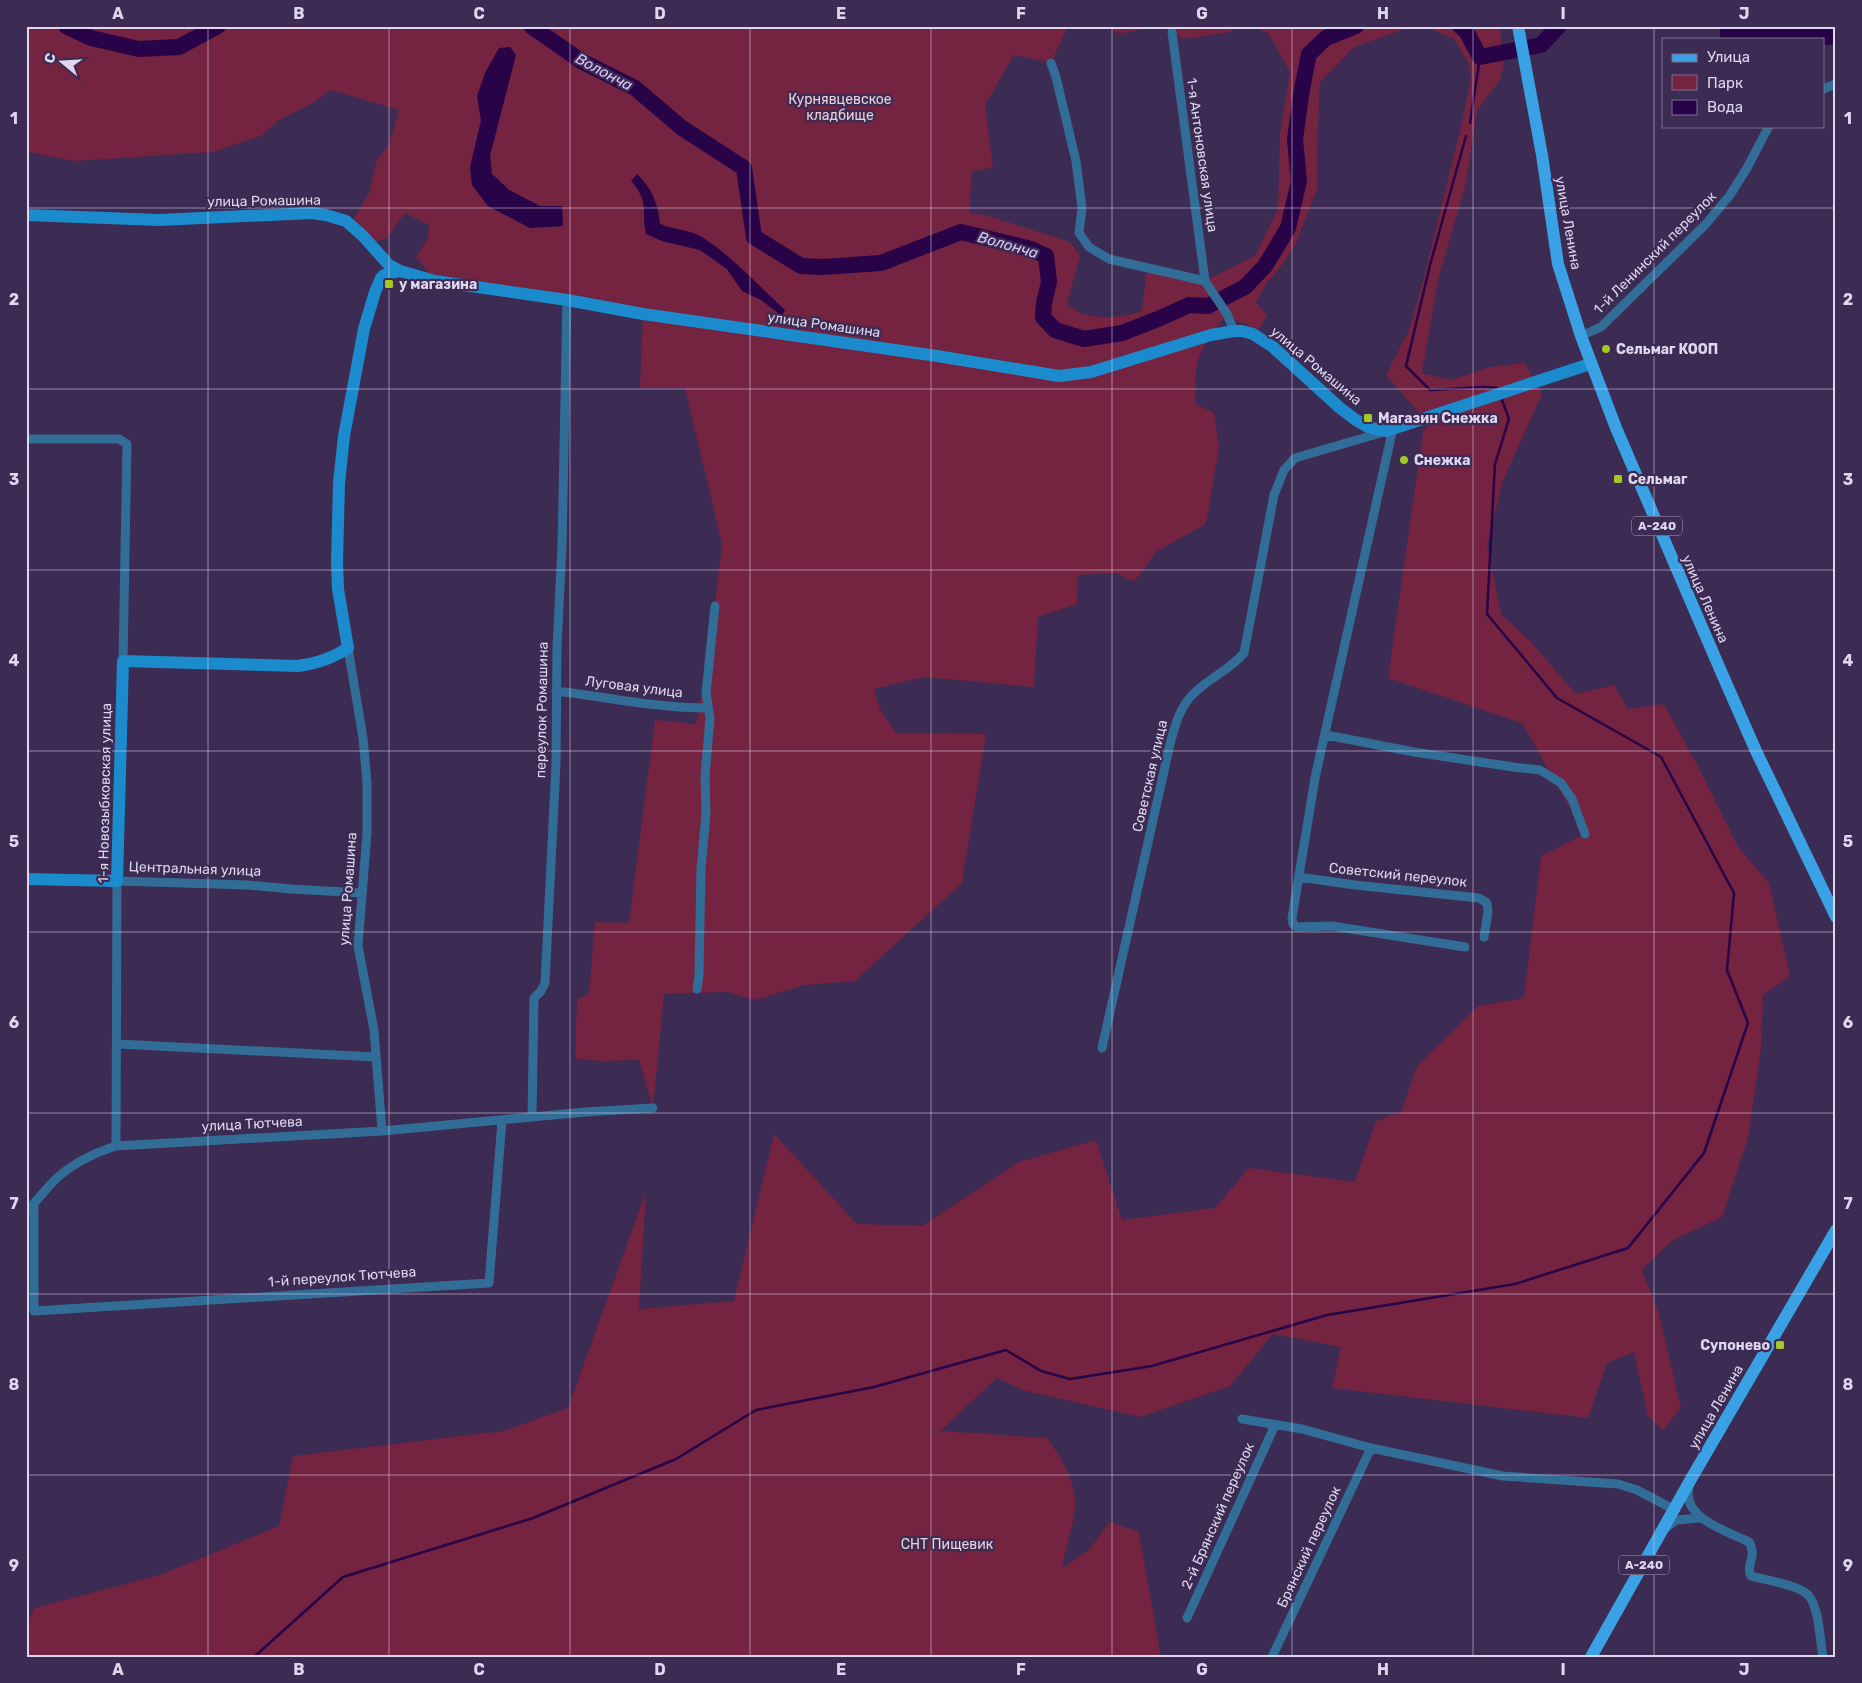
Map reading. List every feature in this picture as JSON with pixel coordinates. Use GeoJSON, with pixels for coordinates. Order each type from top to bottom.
{"type":"FeatureCollection","features":[{"type":"Feature","properties":{"kind":"main road","name":"улица Ленина"},"geometry":{"type":"LineString","coordinates":[[1518,26],[1542,155],[1558,264],[1580,336],[1640,485],[1726,684],[1836,917]]}},
{"type":"Feature","properties":{"kind":"main road","name":"улица Ленина"},"geometry":{"type":"LineString","coordinates":[[1624,1599],[1691,1479],[1834,1239]]}},
{"type":"Feature","properties":{"kind":"main road","name":"А-240"},"geometry":{"type":"LineString","coordinates":[[1591,1657],[1624,1599]]}},
{"type":"Feature","properties":{"kind":"main road"},"geometry":{"type":"LineString","coordinates":[[1602,1657],[1609,1632],[1624,1599]]}},
{"type":"Feature","properties":{"kind":"street","name":"1-я Антоновская улица"},"geometry":{"type":"LineString","coordinates":[[1172,32],[1205,281]]}},
{"type":"Feature","properties":{"kind":"street"},"geometry":{"type":"LineString","coordinates":[[1051,63],[1076,161],[1082,208],[1079,233],[1088,247],[1109,259],[1205,281],[1220,302],[1234,331]]}},
{"type":"Feature","properties":{"kind":"street"},"geometry":{"type":"LineString","coordinates":[[1824,88],[1836,84]]}},
{"type":"Feature","properties":{"kind":"street","name":"1-й Ленинский переулок"},"geometry":{"type":"LineString","coordinates":[[1580,336],[1601,327],[1706,224],[1730,195],[1768,128]]}},
{"type":"Feature","properties":{"kind":"street","name":"улица Ромашина"},"geometry":{"type":"LineString","coordinates":[[26,215],[159,220],[312,213],[326,214],[346,221],[389,265],[400,271],[435,281],[1059,376],[1091,372],[1211,335],[1234,331],[1253,334],[1262,339],[1291,362],[1351,416],[1368,427],[1389,430]]}},
{"type":"Feature","properties":{"kind":"street"},"geometry":{"type":"LineString","coordinates":[[369,244],[378,268],[375,292]]}},
{"type":"Feature","properties":{"kind":"street"},"geometry":{"type":"LineString","coordinates":[[123,661],[298,666],[320,662],[336,656],[348,648],[338,589],[337,530],[344,436],[364,329],[375,292],[384,275],[400,271]]}},
{"type":"Feature","properties":{"kind":"street","name":"переулок Ромашина"},"geometry":{"type":"LineString","coordinates":[[532,1117],[534,998],[541,991],[545,983],[556,764],[556,691],[566,410],[567,300]]}},
{"type":"Feature","properties":{"kind":"street"},"geometry":{"type":"LineString","coordinates":[[1465,947],[1332,926],[1297,928],[1293,924],[1315,778],[1326,735],[1389,430],[1590,364]]}},
{"type":"Feature","properties":{"kind":"street","name":"Советская улица"},"geometry":{"type":"LineString","coordinates":[[1102,1048],[1176,724],[1188,700],[1201,688],[1237,662],[1244,653],[1274,494],[1284,470],[1295,458],[1389,430]]}},
{"type":"Feature","properties":{"kind":"street","name":"1-я Новозыбковская улица"},"geometry":{"type":"LineString","coordinates":[[26,439],[119,439],[127,444],[117,881],[118,1044],[116,1146]]}},
{"type":"Feature","properties":{"kind":"street"},"geometry":{"type":"LineString","coordinates":[[697,989],[699,975],[701,869],[706,814],[705,776],[710,718],[706,693],[715,606]]}},
{"type":"Feature","properties":{"kind":"street","name":"улица Ромашина"},"geometry":{"type":"LineString","coordinates":[[348,648],[363,738],[367,783],[367,833],[358,946],[374,1030],[382,1130]]}},
{"type":"Feature","properties":{"kind":"street","name":"Луговая улица"},"geometry":{"type":"LineString","coordinates":[[556,691],[631,703],[708,708]]}},
{"type":"Feature","properties":{"kind":"street"},"geometry":{"type":"LineString","coordinates":[[1326,735],[1443,757],[1540,770],[1561,783],[1572,799],[1585,834]]}},
{"type":"Feature","properties":{"kind":"street","name":"Советский переулок"},"geometry":{"type":"LineString","coordinates":[[1299,877],[1479,898],[1487,903],[1488,912],[1484,938]]}},
{"type":"Feature","properties":{"kind":"street","name":"Центральная улица"},"geometry":{"type":"LineString","coordinates":[[26,879],[248,885],[362,892]]}},
{"type":"Feature","properties":{"kind":"street"},"geometry":{"type":"LineString","coordinates":[[118,1044],[376,1057]]}},
{"type":"Feature","properties":{"kind":"street","name":"улица Тютчева"},"geometry":{"type":"LineString","coordinates":[[26,1211],[50,1184],[69,1167],[92,1153],[116,1146],[382,1130],[653,1108]]}},
{"type":"Feature","properties":{"kind":"street","name":"1-й переулок Тютчева"},"geometry":{"type":"LineString","coordinates":[[34,1203],[34,1311],[489,1283],[502,1121]]}},
{"type":"Feature","properties":{"kind":"street"},"geometry":{"type":"LineString","coordinates":[[1242,1419],[1302,1429],[1371,1448],[1503,1476],[1618,1484],[1637,1490],[1675,1510]]}},
{"type":"Feature","properties":{"kind":"street","name":"2-й Брянский переулок"},"geometry":{"type":"LineString","coordinates":[[1187,1618],[1274,1425]]}},
{"type":"Feature","properties":{"kind":"street","name":"Брянский переулок"},"geometry":{"type":"LineString","coordinates":[[1272,1657],[1371,1448]]}},
{"type":"Feature","properties":{"kind":"street"},"geometry":{"type":"LineString","coordinates":[[1691,1479],[1688,1498],[1693,1510],[1700,1518],[1749,1542],[1753,1554],[1749,1571],[1751,1576],[1799,1589],[1809,1596],[1814,1606],[1823,1657]]}},
{"type":"Feature","properties":{"kind":"street"},"geometry":{"type":"LineString","coordinates":[[1664,1530],[1676,1520],[1700,1518]]}},
{"type":"Feature","properties":{"kind":"green space"},"geometry":{"type":"Polygon","coordinates":[[[26,26],[1068,26],[1051,63],[1014,55],[985,105],[993,167],[972,172],[969,212],[992,217],[1070,242],[1080,256],[1067,304],[1081,313],[1112,317],[1142,311],[1147,269],[1205,281],[1255,256],[1278,209],[1280,132],[1290,72],[1269,34],[1252,26],[1496,26],[1500,31],[1504,65],[1500,80],[1477,110],[1466,183],[1438,280],[1422,373],[1451,380],[1490,367],[1525,363],[1542,394],[1502,483],[1487,545],[1501,614],[1531,642],[1576,694],[1614,685],[1628,709],[1664,704],[1701,772],[1738,847],[1769,883],[1790,976],[1763,995],[1761,1049],[1748,1138],[1722,1217],[1673,1240],[1642,1270],[1659,1314],[1681,1408],[1663,1430],[1648,1416],[1634,1352],[1607,1363],[1588,1418],[1332,1388],[1341,1347],[1273,1334],[1230,1386],[1140,1417],[1022,1390],[997,1378],[940,1431],[1047,1438],[1067,1470],[1075,1497],[1073,1522],[1062,1568],[1088,1551],[1110,1522],[1139,1532],[1161,1657],[26,1657],[26,1627],[34,1608],[160,1575],[279,1526],[293,1456],[504,1431],[568,1408],[646,1192],[639,1309],[734,1301],[774,1134],[857,1224],[922,1226],[1019,1162],[1096,1140],[1122,1220],[1215,1208],[1249,1168],[1355,1182],[1376,1121],[1401,1112],[1417,1066],[1478,1006],[1524,998],[1541,856],[1585,834],[1522,723],[1388,678],[1423,432],[1428,424],[1430,426],[1386,375],[1409,330],[1423,281],[1471,79],[1469,64],[1454,39],[1430,29],[1402,30],[1354,47],[1320,82],[1317,189],[1296,243],[1280,268],[1266,284],[1256,302],[1267,315],[1259,330],[1235,320],[1227,314],[1208,340],[1197,362],[1196,404],[1214,413],[1219,447],[1206,524],[1157,551],[1134,582],[1117,573],[1078,575],[1077,604],[1038,617],[1034,687],[924,677],[874,689],[880,709],[896,733],[986,734],[962,883],[855,981],[805,985],[754,1000],[727,992],[664,994],[653,1108],[639,1060],[604,1061],[575,1059],[577,999],[589,994],[595,922],[629,923],[655,720],[696,724],[711,637],[722,544],[685,388],[640,388],[643,314],[435,281],[416,257],[428,238],[429,225],[405,213],[387,238],[369,244],[351,224],[369,193],[377,160],[389,145],[399,110],[330,90],[312,104],[279,120],[261,136],[213,152],[75,161],[26,152],[26,26]],[[481,121],[470,167],[472,185],[488,206],[530,228],[563,226],[562,206],[540,206],[509,190],[492,174],[490,156],[495,131],[481,121]],[[637,188],[646,206],[644,225],[662,241],[700,250],[727,269],[742,291],[761,300],[782,316],[784,310],[728,258],[660,224],[658,206],[637,188]]]}},
{"type":"Feature","properties":{"kind":"green space"},"geometry":{"type":"Polygon","coordinates":[[[1105,26],[1236,26],[1231,32],[1181,39],[1176,32],[1169,28],[1153,27],[1119,33],[1105,26]]]}},
{"type":"Feature","properties":{"kind":"water"},"geometry":{"type":"Polygon","coordinates":[[[510,47],[516,55],[490,156],[492,174],[509,190],[540,206],[562,206],[563,226],[530,228],[488,206],[472,185],[470,167],[481,121],[477,96],[485,73],[499,48],[510,47]]]}},
{"type":"Feature","properties":{"kind":"water"},"geometry":{"type":"Polygon","coordinates":[[[637,174],[647,185],[653,197],[660,224],[696,234],[722,251],[785,310],[782,316],[761,300],[742,291],[727,269],[700,250],[662,241],[646,234],[643,201],[637,188],[631,181],[637,174]]]}},
{"type":"Feature","properties":{"kind":"waterway","name":"Волонча"},"geometry":{"type":"LineString","coordinates":[[66,26],[91,38],[139,49],[179,47],[218,26]]}},
{"type":"Feature","properties":{"kind":"waterway","name":"Волонча"},"geometry":{"type":"LineString","coordinates":[[531,26],[581,61],[635,88],[682,128],[744,168],[754,237],[801,266],[823,267],[881,263],[961,232],[1031,249],[1046,256],[1049,282],[1043,317],[1055,330],[1084,339],[1122,333],[1189,305],[1208,306],[1245,287],[1265,266],[1288,228],[1299,181],[1295,139],[1309,54],[1326,38],[1356,26]]}},
{"type":"Feature","properties":{"kind":"waterway","name":"Волонча"},"geometry":{"type":"LineString","coordinates":[[1460,26],[1466,31],[1480,57],[1541,45],[1559,26]]}},
{"type":"Feature","properties":{"kind":"waterway","name":"Волонча"},"geometry":{"type":"LineString","coordinates":[[1728,26],[1728,35],[1776,32],[1830,37],[1836,35]]}},
{"type":"Feature","properties":{"kind":"waterway"},"geometry":{"type":"LineString","coordinates":[[1470,123],[1480,57]]}},
{"type":"Feature","properties":{"kind":"waterway"},"geometry":{"type":"LineString","coordinates":[[1466,136],[1430,265],[1406,366],[1430,390],[1497,388]]}},
{"type":"Feature","properties":{"kind":"waterway"},"geometry":{"type":"LineString","coordinates":[[254,1657],[343,1577],[533,1518],[676,1459],[756,1410],[874,1387],[1006,1350],[1041,1371],[1070,1379],[1152,1366],[1327,1315],[1515,1284],[1628,1248],[1704,1153],[1748,1023],[1727,970],[1734,893],[1661,757],[1557,698],[1487,614],[1495,464],[1509,419],[1502,400]]}},
{"type":"Feature","properties":{"kind":"place","name":"у магазина"},"geometry":{"type":"Point","coordinates":[389,284]}},
{"type":"Feature","properties":{"kind":"place","name":"Сельмаг КООП"},"geometry":{"type":"Point","coordinates":[1606,349]}},
{"type":"Feature","properties":{"kind":"place","name":"Магазин Снежка"},"geometry":{"type":"Point","coordinates":[1368,418]}},
{"type":"Feature","properties":{"kind":"place","name":"Снежка"},"geometry":{"type":"Point","coordinates":[1404,460]}},
{"type":"Feature","properties":{"kind":"place","name":"Сельмаг"},"geometry":{"type":"Point","coordinates":[1618,479]}},
{"type":"Feature","properties":{"kind":"place","name":"Супонево"},"geometry":{"type":"Point","coordinates":[1780,1345]}},
{"type":"Feature","properties":{"kind":"park label","name":"Курнявцевское кладбище"},"geometry":{"type":"Point","coordinates":[840,108]}},
{"type":"Feature","properties":{"kind":"park label","name":"СНТ Пищевик"},"geometry":{"type":"Point","coordinates":[947,1544]}}]}
